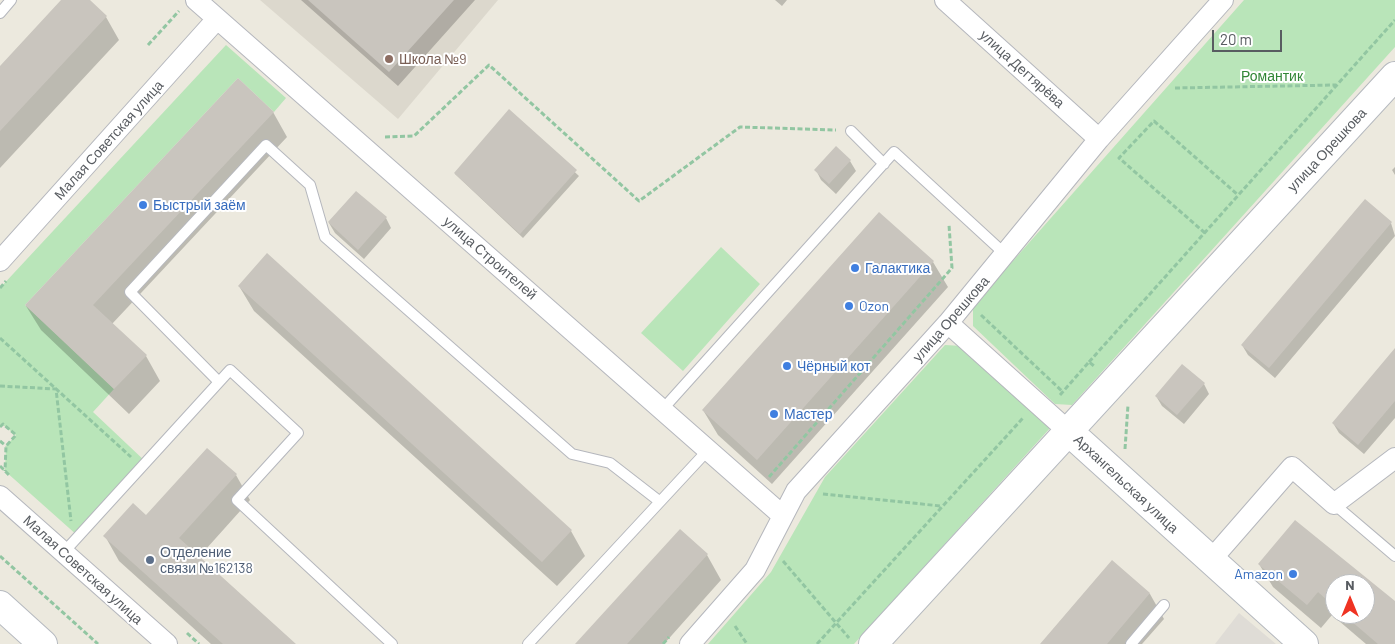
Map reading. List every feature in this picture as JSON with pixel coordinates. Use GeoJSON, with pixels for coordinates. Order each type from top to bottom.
{"type":"FeatureCollection","features":[{"type":"Feature","properties":{"kind":"street","name":"улица Дегтярёва"},"geometry":{"type":"LineString","coordinates":[[945,0],[1099,139]]}},
{"type":"Feature","properties":{"kind":"street","name":"улица Орешкова"},"geometry":{"type":"LineString","coordinates":[[690,644],[755,570],[796,491],[948,323],[1006,255],[1099,139],[1223,0]]}},
{"type":"Feature","properties":{"kind":"street","name":"улица Строителей"},"geometry":{"type":"LineString","coordinates":[[190,3],[217,19],[783,516]]}},
{"type":"Feature","properties":{"kind":"street","name":"Малая Советская улица"},"geometry":{"type":"LineString","coordinates":[[7,267],[217,19]]}},
{"type":"Feature","properties":{"kind":"street","name":"улица Орешкова"},"geometry":{"type":"LineString","coordinates":[[873,644],[1067,430],[1395,76]]}},
{"type":"Feature","properties":{"kind":"street","name":"Архангельская улица"},"geometry":{"type":"LineString","coordinates":[[948,323],[1304,644]]}},
{"type":"Feature","properties":{"kind":"street"},"geometry":{"type":"LineString","coordinates":[[1210,561],[1292,467],[1334,504],[1395,458]]}},
{"type":"Feature","properties":{"kind":"street","name":"Малая Советская улица"},"geometry":{"type":"LineString","coordinates":[[0,496],[167,644]]}},
{"type":"Feature","properties":{"kind":"street"},"geometry":{"type":"LineString","coordinates":[[0,605],[43,644]]}},
{"type":"Feature","properties":{"kind":"lane"},"geometry":{"type":"LineString","coordinates":[[0,12],[11,0]]}},
{"type":"Feature","properties":{"kind":"lane"},"geometry":{"type":"LineString","coordinates":[[851,131],[884,164]]}},
{"type":"Feature","properties":{"kind":"lane"},"geometry":{"type":"LineString","coordinates":[[219,382],[130,292],[266,145],[310,185],[325,237],[572,454],[610,463],[659,502]]}},
{"type":"Feature","properties":{"kind":"lane"},"geometry":{"type":"LineString","coordinates":[[662,410],[894,152],[1006,255]]}},
{"type":"Feature","properties":{"kind":"lane"},"geometry":{"type":"LineString","coordinates":[[64,552],[230,370],[298,433],[237,500],[392,644]]}},
{"type":"Feature","properties":{"kind":"lane"},"geometry":{"type":"LineString","coordinates":[[528,644],[708,450]]}},
{"type":"Feature","properties":{"kind":"lane"},"geometry":{"type":"LineString","coordinates":[[1334,504],[1395,556]]}},
{"type":"Feature","properties":{"kind":"lane"},"geometry":{"type":"LineString","coordinates":[[1131,644],[1164,605]]}},
{"type":"Feature","properties":{"kind":"path"},"geometry":{"type":"LineString","coordinates":[[148,45],[190,3]]}},
{"type":"Feature","properties":{"kind":"path"},"geometry":{"type":"LineString","coordinates":[[1089,362],[1395,20]]}},
{"type":"Feature","properties":{"kind":"path"},"geometry":{"type":"LineString","coordinates":[[354,138],[414,136],[489,65],[639,201],[740,127],[851,131]]}},
{"type":"Feature","properties":{"kind":"path"},"geometry":{"type":"LineString","coordinates":[[1144,89],[1336,86]]}},
{"type":"Feature","properties":{"kind":"path"},"geometry":{"type":"LineString","coordinates":[[1205,233],[1119,158],[1154,121],[1238,195]]}},
{"type":"Feature","properties":{"kind":"path"},"geometry":{"type":"LineString","coordinates":[[756,492],[952,268],[948,201]]}},
{"type":"Feature","properties":{"kind":"path"},"geometry":{"type":"LineString","coordinates":[[0,288],[7,267]]}},
{"type":"Feature","properties":{"kind":"path"},"geometry":{"type":"LineString","coordinates":[[967,301],[1063,392]]}},
{"type":"Feature","properties":{"kind":"path"},"geometry":{"type":"LineString","coordinates":[[0,338],[142,467]]}},
{"type":"Feature","properties":{"kind":"path"},"geometry":{"type":"LineString","coordinates":[[0,386],[56,389]]}},
{"type":"Feature","properties":{"kind":"path"},"geometry":{"type":"LineString","coordinates":[[56,389],[72,531]]}},
{"type":"Feature","properties":{"kind":"path"},"geometry":{"type":"LineString","coordinates":[[816,644],[1022,417],[1027,422]]}},
{"type":"Feature","properties":{"kind":"path"},"geometry":{"type":"LineString","coordinates":[[0,427],[3,424],[16,435],[6,446],[5,471]]}},
{"type":"Feature","properties":{"kind":"path"},"geometry":{"type":"LineString","coordinates":[[0,441],[6,446]]}},
{"type":"Feature","properties":{"kind":"path"},"geometry":{"type":"LineString","coordinates":[[796,491],[942,506]]}},
{"type":"Feature","properties":{"kind":"path"},"geometry":{"type":"LineString","coordinates":[[768,544],[854,644]]}},
{"type":"Feature","properties":{"kind":"path"},"geometry":{"type":"LineString","coordinates":[[0,556],[98,644]]}},
{"type":"Feature","properties":{"kind":"path"},"geometry":{"type":"LineString","coordinates":[[663,644],[670,637]]}},
{"type":"Feature","properties":{"kind":"shaded area","name":"Школа №9"},"geometry":{"type":"Polygon","coordinates":[[[260,0],[498,0],[398,119],[260,0]]]}},
{"type":"Feature","properties":{"kind":"shaded area"},"geometry":{"type":"Polygon","coordinates":[[[1239,613],[1276,644],[1215,644],[1239,613]]]}},
{"type":"Feature","properties":{"kind":"green space","name":"Романтик"},"geometry":{"type":"Polygon","coordinates":[[[1244,0],[1395,0],[1395,47],[1072,405],[1055,404],[973,326],[973,306],[1244,0]]]}},
{"type":"Feature","properties":{"kind":"green space"},"geometry":{"type":"Polygon","coordinates":[[[226,45],[286,98],[274,112],[238,78],[25,305],[114,389],[93,412],[146,462],[78,536],[5,471],[6,446],[16,435],[3,425],[0,427],[0,288],[226,45]]]}},
{"type":"Feature","properties":{"kind":"green space"},"geometry":{"type":"Polygon","coordinates":[[[721,247],[760,284],[683,371],[641,333],[721,247]]]}},
{"type":"Feature","properties":{"kind":"green space"},"geometry":{"type":"Polygon","coordinates":[[[945,345],[962,346],[1051,427],[854,644],[708,644],[771,572],[825,477],[945,345]]]}},
{"type":"Feature","properties":{"kind":"building"},"geometry":{"type":"Polygon","coordinates":[[[61,0],[90,0],[107,16],[0,131],[0,66],[61,0]]]}},
{"type":"Feature","properties":{"kind":"building"},"geometry":{"type":"Polygon","coordinates":[[[308,0],[454,0],[389,72],[308,0]]]}},
{"type":"Feature","properties":{"kind":"building"},"geometry":{"type":"Polygon","coordinates":[[[238,78],[274,112],[93,305],[147,355],[114,389],[25,305],[238,78]]]}},
{"type":"Feature","properties":{"kind":"building"},"geometry":{"type":"Polygon","coordinates":[[[509,109],[577,170],[520,234],[454,173],[509,109]]]}},
{"type":"Feature","properties":{"kind":"building"},"geometry":{"type":"Polygon","coordinates":[[[836,146],[851,160],[829,184],[814,170],[836,146]]]}},
{"type":"Feature","properties":{"kind":"building"},"geometry":{"type":"Polygon","coordinates":[[[356,191],[387,217],[358,250],[328,222],[356,191]]]}},
{"type":"Feature","properties":{"kind":"building"},"geometry":{"type":"Polygon","coordinates":[[[1365,199],[1392,222],[1269,368],[1241,345],[1365,199]]]}},
{"type":"Feature","properties":{"kind":"building"},"geometry":{"type":"Polygon","coordinates":[[[879,212],[934,261],[757,460],[702,410],[879,212]]]}},
{"type":"Feature","properties":{"kind":"building"},"geometry":{"type":"Polygon","coordinates":[[[267,253],[572,530],[542,562],[238,286],[267,253]]]}},
{"type":"Feature","properties":{"kind":"building"},"geometry":{"type":"Polygon","coordinates":[[[1395,348],[1395,401],[1358,445],[1332,423],[1395,348]]]}},
{"type":"Feature","properties":{"kind":"building"},"geometry":{"type":"Polygon","coordinates":[[[1182,364],[1205,383],[1177,415],[1155,396],[1182,364]]]}},
{"type":"Feature","properties":{"kind":"building"},"geometry":{"type":"Polygon","coordinates":[[[207,448],[237,474],[179,538],[296,644],[223,644],[103,536],[133,503],[146,515],[207,448]]]}},
{"type":"Feature","properties":{"kind":"building"},"geometry":{"type":"Polygon","coordinates":[[[1295,520],[1362,574],[1325,574],[1325,598],[1318,592],[1307,605],[1258,564],[1295,520]]]}},
{"type":"Feature","properties":{"kind":"building"},"geometry":{"type":"Polygon","coordinates":[[[680,529],[708,554],[627,644],[575,644],[680,529]]]}},
{"type":"Feature","properties":{"kind":"building"},"geometry":{"type":"Polygon","coordinates":[[[1112,560],[1150,593],[1107,644],[1040,644],[1112,560]]]}},
{"type":"Feature","properties":{"kind":"building"},"geometry":{"type":"Polygon","coordinates":[[[1375,585],[1395,601],[1395,644],[1378,644],[1355,624],[1375,624],[1375,585]]]}},
{"type":"Feature","properties":{"kind":"place","name":"Школа №9"},"geometry":{"type":"Point","coordinates":[389,59]}},
{"type":"Feature","properties":{"kind":"place","name":"Быстрый заём"},"geometry":{"type":"Point","coordinates":[143,205]}},
{"type":"Feature","properties":{"kind":"place","name":"Галактика"},"geometry":{"type":"Point","coordinates":[855,268]}},
{"type":"Feature","properties":{"kind":"place","name":"Ozon"},"geometry":{"type":"Point","coordinates":[849,306]}},
{"type":"Feature","properties":{"kind":"place","name":"Чёрный кот"},"geometry":{"type":"Point","coordinates":[787,366]}},
{"type":"Feature","properties":{"kind":"place","name":"Мастер"},"geometry":{"type":"Point","coordinates":[774,414]}},
{"type":"Feature","properties":{"kind":"place","name":"Отделение связи №162138"},"geometry":{"type":"Point","coordinates":[150,560]}},
{"type":"Feature","properties":{"kind":"place","name":"Amazon"},"geometry":{"type":"Point","coordinates":[1293,574]}}]}
